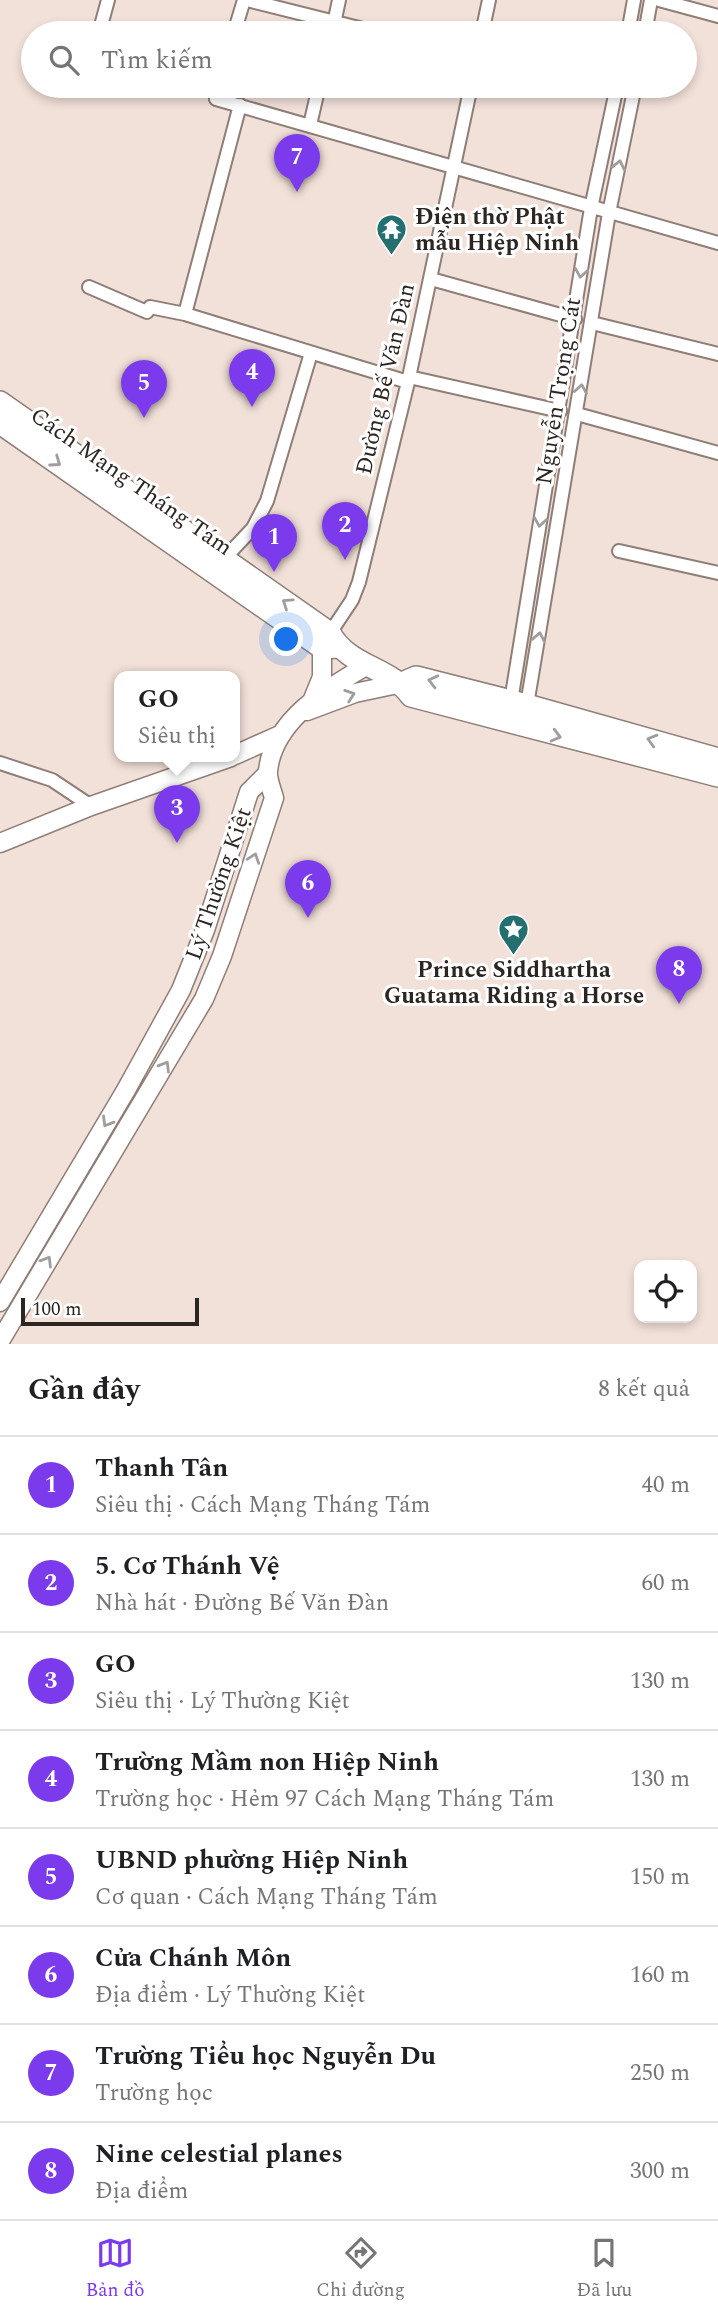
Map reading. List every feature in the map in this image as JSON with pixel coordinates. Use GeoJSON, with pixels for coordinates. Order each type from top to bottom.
{"type":"FeatureCollection","features":[{"type":"Feature","properties":{"kind":"main road","name":"Cách Mạng Tháng Tám"},"geometry":{"type":"LineString","coordinates":[[0,402],[223,560],[330,643]]}},
{"type":"Feature","properties":{"kind":"main road","name":"Cách Mạng Tháng Tám"},"geometry":{"type":"LineString","coordinates":[[0,423],[330,643],[366,666],[402,683],[411,696],[516,726],[595,735],[718,759]]}},
{"type":"Feature","properties":{"kind":"main road"},"geometry":{"type":"LineString","coordinates":[[307,707],[322,677],[330,643]]}},
{"type":"Feature","properties":{"kind":"main road"},"geometry":{"type":"LineString","coordinates":[[267,774],[272,753],[282,734],[307,707],[366,666]]}},
{"type":"Feature","properties":{"kind":"main road","name":"Cách Mạng Tháng Tám"},"geometry":{"type":"LineString","coordinates":[[402,683],[416,677],[519,703],[595,735],[718,776]]}},
{"type":"Feature","properties":{"kind":"main road"},"geometry":{"type":"LineString","coordinates":[[307,707],[402,683]]}},
{"type":"Feature","properties":{"kind":"main road"},"geometry":{"type":"LineString","coordinates":[[516,726],[519,703]]}},
{"type":"Feature","properties":{"kind":"main road"},"geometry":{"type":"LineString","coordinates":[[240,753],[282,734]]}},
{"type":"Feature","properties":{"kind":"main road"},"geometry":{"type":"LineString","coordinates":[[0,843],[91,806],[216,762]]}},
{"type":"Feature","properties":{"kind":"main road","name":"Lý Thường Kiệt"},"geometry":{"type":"LineString","coordinates":[[0,1302],[126,1090],[181,990],[205,930],[249,792],[267,774],[274,798],[222,956],[204,999],[0,1340]]}},
{"type":"Feature","properties":{"kind":"street"},"geometry":{"type":"LineString","coordinates":[[102,21],[108,0]]}},
{"type":"Feature","properties":{"kind":"street"},"geometry":{"type":"LineString","coordinates":[[238,21],[245,0],[311,21]]}},
{"type":"Feature","properties":{"kind":"street"},"geometry":{"type":"LineString","coordinates":[[334,21],[339,0]]}},
{"type":"Feature","properties":{"kind":"street"},"geometry":{"type":"LineString","coordinates":[[485,21],[489,0]]}},
{"type":"Feature","properties":{"kind":"street"},"geometry":{"type":"LineString","coordinates":[[630,21],[634,0]]}},
{"type":"Feature","properties":{"kind":"street"},"geometry":{"type":"LineString","coordinates":[[648,21],[652,0]]}},
{"type":"Feature","properties":{"kind":"street"},"geometry":{"type":"LineString","coordinates":[[659,0],[718,16]]}},
{"type":"Feature","properties":{"kind":"street"},"geometry":{"type":"LineString","coordinates":[[216,98],[718,243]]}},
{"type":"Feature","properties":{"kind":"street"},"geometry":{"type":"LineString","coordinates":[[310,125],[316,98]]}},
{"type":"Feature","properties":{"kind":"street","name":"Đường Bế Văn Đàn"},"geometry":{"type":"LineString","coordinates":[[330,643],[359,582],[456,169],[469,98]]}},
{"type":"Feature","properties":{"kind":"street"},"geometry":{"type":"LineString","coordinates":[[519,703],[559,411],[591,208],[614,98]]}},
{"type":"Feature","properties":{"kind":"street","name":"Nguyễn Trọng Cát"},"geometry":{"type":"LineString","coordinates":[[519,703],[577,414],[608,213],[632,98]]}},
{"type":"Feature","properties":{"kind":"street"},"geometry":{"type":"LineString","coordinates":[[185,313],[240,105]]}},
{"type":"Feature","properties":{"kind":"street"},"geometry":{"type":"LineString","coordinates":[[431,279],[575,319]]}},
{"type":"Feature","properties":{"kind":"street"},"geometry":{"type":"LineString","coordinates":[[89,287],[148,312],[150,307],[185,313],[408,380],[559,411]]}},
{"type":"Feature","properties":{"kind":"street"},"geometry":{"type":"LineString","coordinates":[[592,323],[718,354]]}},
{"type":"Feature","properties":{"kind":"street"},"geometry":{"type":"LineString","coordinates":[[223,560],[253,528],[267,501],[311,353]]}},
{"type":"Feature","properties":{"kind":"street"},"geometry":{"type":"LineString","coordinates":[[577,414],[718,453]]}},
{"type":"Feature","properties":{"kind":"street"},"geometry":{"type":"LineString","coordinates":[[619,551],[718,573]]}},
{"type":"Feature","properties":{"kind":"street"},"geometry":{"type":"LineString","coordinates":[[0,763],[52,780],[91,806]]}},
{"type":"Feature","properties":{"kind":"place","name":"Trường Tiểu học Nguyễn Du"},"geometry":{"type":"Point","coordinates":[297,192]}},
{"type":"Feature","properties":{"kind":"place","name":"Điện thờ Phật mẫu Hiệp Ninh"},"geometry":{"type":"Point","coordinates":[392,257]}},
{"type":"Feature","properties":{"kind":"place","name":"Trường Mầm non Hiệp Ninh"},"geometry":{"type":"Point","coordinates":[252,407]}},
{"type":"Feature","properties":{"kind":"place","name":"UBND phường Hiệp Ninh"},"geometry":{"type":"Point","coordinates":[144,418]}},
{"type":"Feature","properties":{"kind":"place","name":"5. Cơ Thánh Vệ"},"geometry":{"type":"Point","coordinates":[345,560]}},
{"type":"Feature","properties":{"kind":"place","name":"Thanh Tân"},"geometry":{"type":"Point","coordinates":[274,572]}},
{"type":"Feature","properties":{"kind":"place","name":"GO"},"geometry":{"type":"Point","coordinates":[177,843]}},
{"type":"Feature","properties":{"kind":"place","name":"Cửa Chánh Môn"},"geometry":{"type":"Point","coordinates":[308,918]}},
{"type":"Feature","properties":{"kind":"place","name":"Prince Siddhartha Guatama Riding a Horse"},"geometry":{"type":"Point","coordinates":[514,956]}},
{"type":"Feature","properties":{"kind":"place","name":"Nine celestial planes"},"geometry":{"type":"Point","coordinates":[679,1004]}}]}
